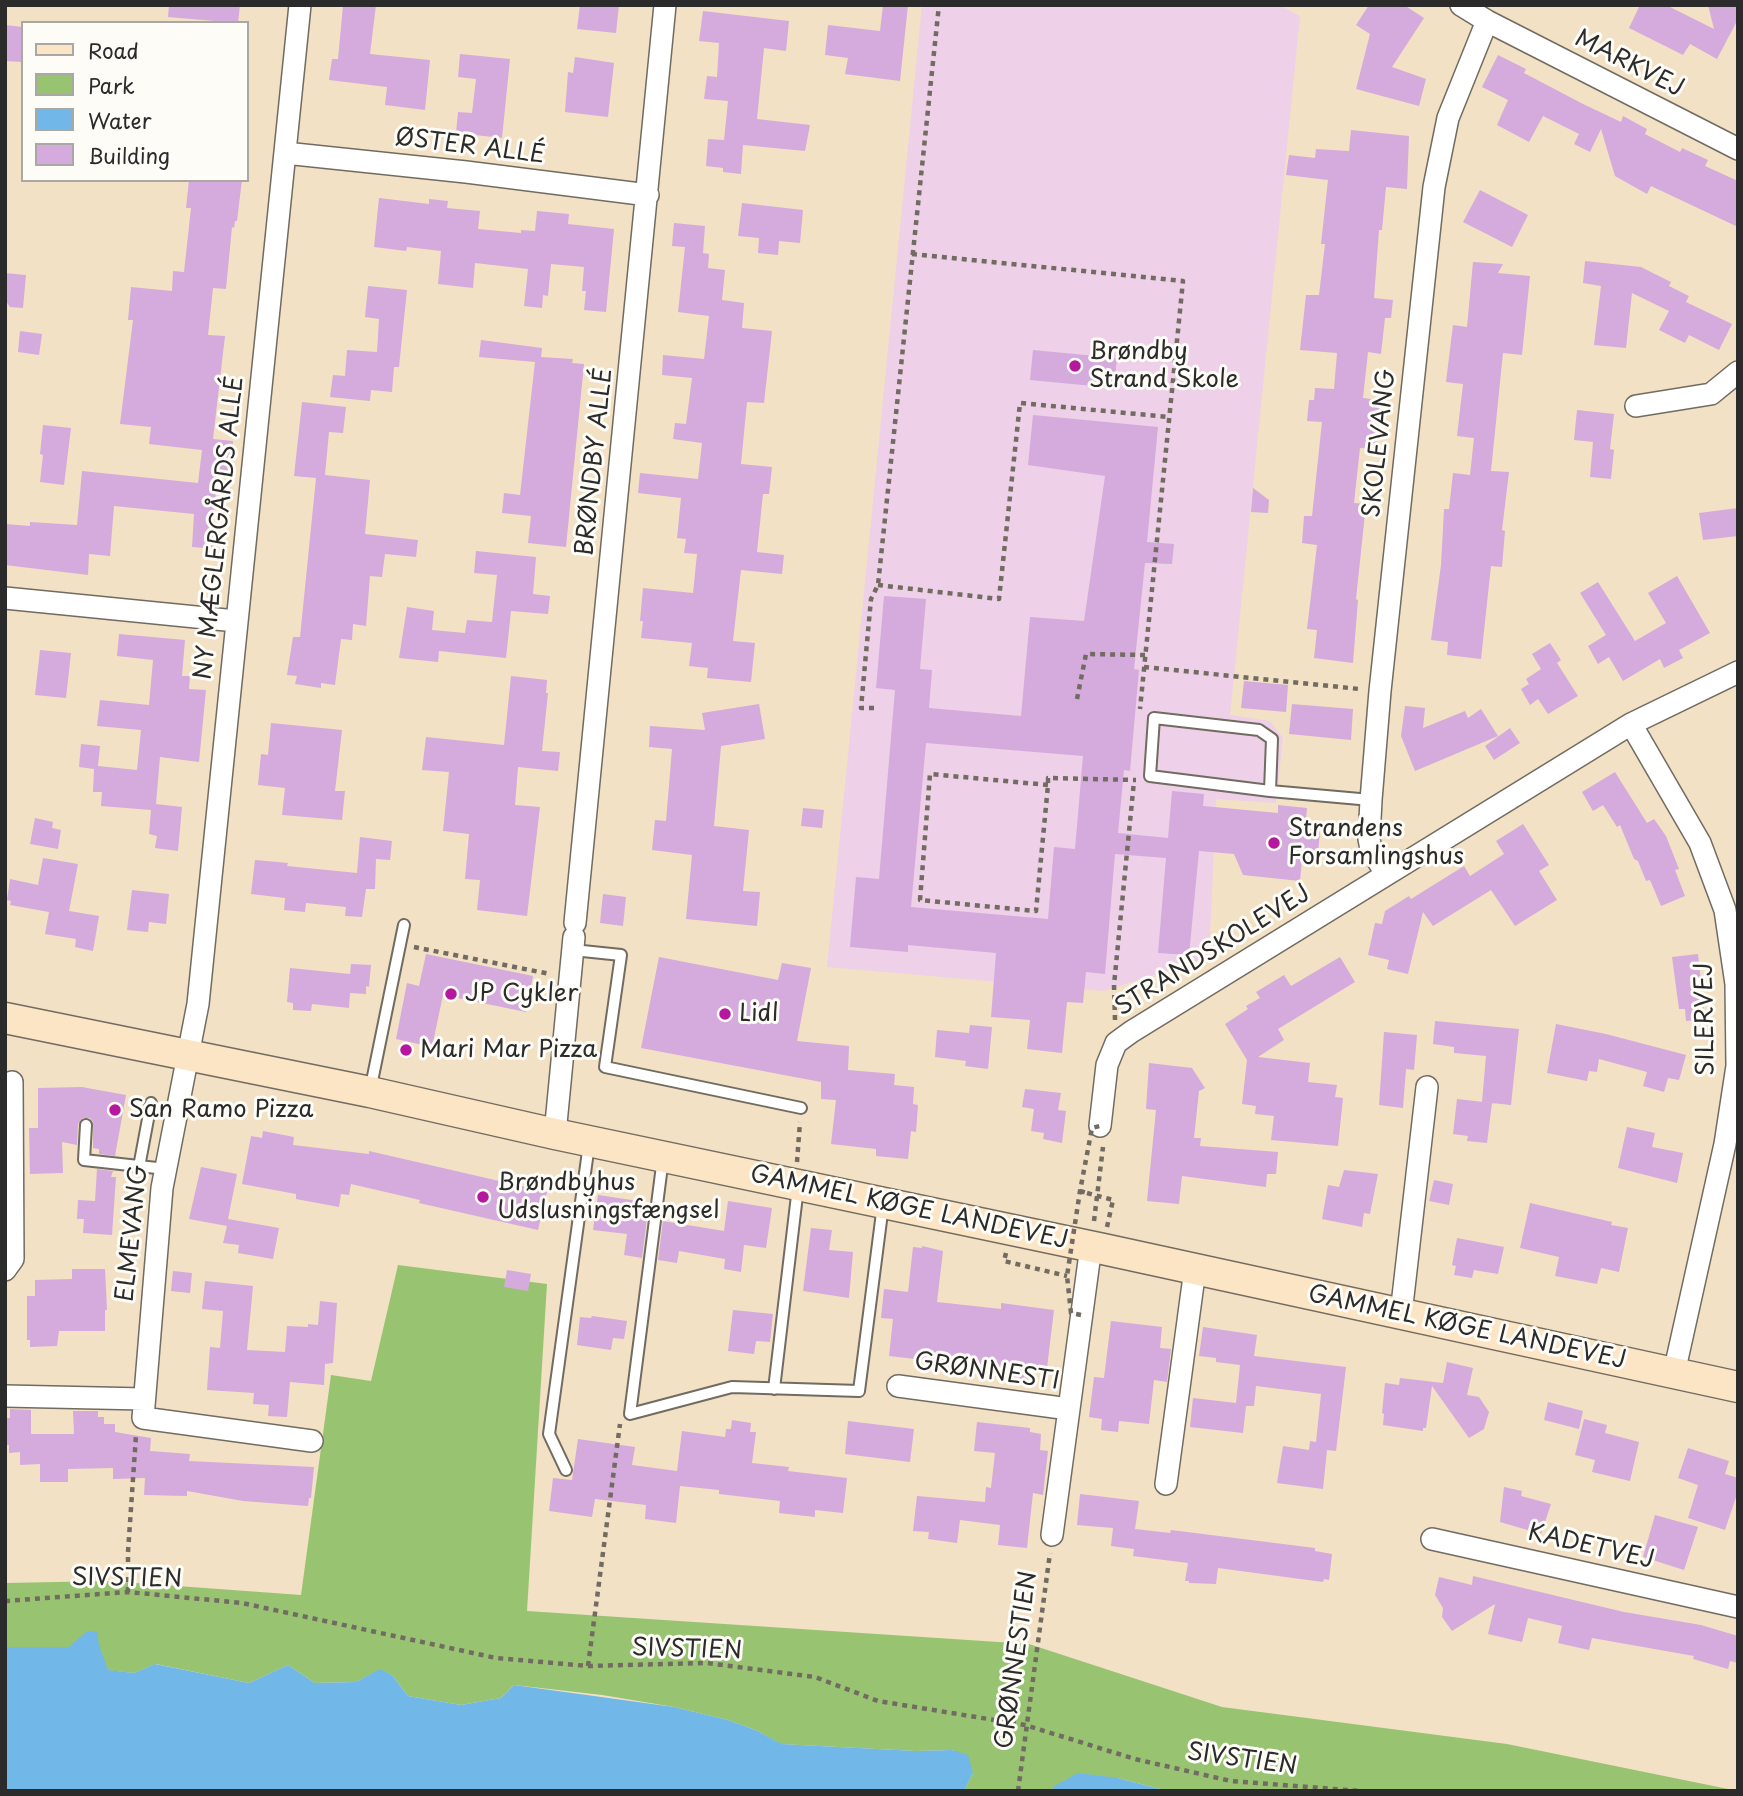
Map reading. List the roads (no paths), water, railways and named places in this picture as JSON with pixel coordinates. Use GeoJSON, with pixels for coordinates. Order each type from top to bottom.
{"type":"FeatureCollection","features":[{"type":"Feature","properties":{"kind":"main road","name":"GAMMEL KØGE LANDEVEJ"},"geometry":{"type":"LineString","coordinates":[[5,1018],[370,1092],[590,1142],[1091,1246],[1738,1387]]}},
{"type":"Feature","properties":{"kind":"street","name":"NY MÆGLERGÅRDS ALLÉ"},"geometry":{"type":"LineString","coordinates":[[187,1056],[198,1004],[300,5]]}},
{"type":"Feature","properties":{"kind":"street","name":"BRØNDBY ALLÉ"},"geometry":{"type":"LineString","coordinates":[[555,1134],[665,5]]}},
{"type":"Feature","properties":{"kind":"street","name":"MARKVEJ"},"geometry":{"type":"LineString","coordinates":[[1461,5],[1487,22],[1738,149]]}},
{"type":"Feature","properties":{"kind":"street","name":"SKOLEVANG"},"geometry":{"type":"LineString","coordinates":[[1386,874],[1371,849],[1371,800],[1380,691],[1434,187],[1448,118],[1487,22]]}},
{"type":"Feature","properties":{"kind":"street","name":"ØSTER ALLÉ"},"geometry":{"type":"LineString","coordinates":[[285,153],[648,195]]}},
{"type":"Feature","properties":{"kind":"street"},"geometry":{"type":"LineString","coordinates":[[1636,406],[1711,394],[1738,372]]}},
{"type":"Feature","properties":{"kind":"street"},"geometry":{"type":"LineString","coordinates":[[5,598],[236,621]]}},
{"type":"Feature","properties":{"kind":"street","name":"STRANDSKOLEVEJ"},"geometry":{"type":"LineString","coordinates":[[1103,1135],[1107,1065],[1116,1043],[1631,724],[1738,672]]}},
{"type":"Feature","properties":{"kind":"street","name":"SILERVEJ"},"geometry":{"type":"LineString","coordinates":[[1631,724],[1700,843],[1725,911],[1736,984],[1737,1066],[1725,1144],[1674,1373]]}},
{"type":"Feature","properties":{"kind":"street","name":"ELMEVANG"},"geometry":{"type":"LineString","coordinates":[[144,1408],[153,1278],[166,1168],[187,1056]]}},
{"type":"Feature","properties":{"kind":"street"},"geometry":{"type":"LineString","coordinates":[[5,1270],[13,1259],[12,1082]]}},
{"type":"Feature","properties":{"kind":"street"},"geometry":{"type":"LineString","coordinates":[[1402,1314],[1427,1087]]}},
{"type":"Feature","properties":{"kind":"street","name":"GRØNNESTI"},"geometry":{"type":"LineString","coordinates":[[1052,1535],[1091,1246]]}},
{"type":"Feature","properties":{"kind":"street"},"geometry":{"type":"LineString","coordinates":[[1166,1484],[1195,1269]]}},
{"type":"Feature","properties":{"kind":"street","name":"GRØNNESTI"},"geometry":{"type":"LineString","coordinates":[[898,1386],[1069,1409]]}},
{"type":"Feature","properties":{"kind":"street"},"geometry":{"type":"LineString","coordinates":[[5,1396],[144,1408],[312,1441]]}},
{"type":"Feature","properties":{"kind":"street","name":"KADETVEJ"},"geometry":{"type":"LineString","coordinates":[[1432,1539],[1738,1607]]}},
{"type":"Feature","properties":{"kind":"lane"},"geometry":{"type":"LineString","coordinates":[[1270,791],[1272,739],[1259,730],[1154,718],[1150,776],[1270,791],[1371,800]]}},
{"type":"Feature","properties":{"kind":"lane"},"geometry":{"type":"LineString","coordinates":[[370,1092],[404,925]]}},
{"type":"Feature","properties":{"kind":"lane"},"geometry":{"type":"LineString","coordinates":[[574,937],[621,955],[605,1067],[801,1108]]}},
{"type":"Feature","properties":{"kind":"lane"},"geometry":{"type":"LineString","coordinates":[[139,1167],[151,1103]]}},
{"type":"Feature","properties":{"kind":"lane"},"geometry":{"type":"LineString","coordinates":[[86,1125],[85,1160],[166,1168]]}},
{"type":"Feature","properties":{"kind":"lane"},"geometry":{"type":"LineString","coordinates":[[566,1470],[549,1434],[590,1142]]}},
{"type":"Feature","properties":{"kind":"lane"},"geometry":{"type":"LineString","coordinates":[[663,1157],[630,1413],[732,1387],[859,1391],[884,1203]]}},
{"type":"Feature","properties":{"kind":"lane"},"geometry":{"type":"LineString","coordinates":[[774,1389],[797,1184]]}},
{"type":"Feature","properties":{"kind":"water"},"geometry":{"type":"Polygon","coordinates":[[[97,1631],[108,1670],[134,1673],[155,1664],[249,1683],[288,1665],[315,1683],[356,1682],[380,1669],[393,1676],[408,1696],[461,1705],[501,1698],[514,1685],[674,1707],[728,1720],[758,1731],[781,1744],[916,1751],[952,1750],[968,1755],[973,1773],[964,1791],[5,1791],[5,1647],[69,1647],[86,1632],[97,1631]]]}},
{"type":"Feature","properties":{"kind":"water"},"geometry":{"type":"Polygon","coordinates":[[[1078,1773],[1118,1778],[1167,1791],[1054,1791],[1053,1787],[1078,1773]]]}},
{"type":"Feature","properties":{"kind":"place","name":"Brøndby Strand Skole"},"geometry":{"type":"Point","coordinates":[1075,366]}},
{"type":"Feature","properties":{"kind":"place","name":"Strandens Forsamlingshus"},"geometry":{"type":"Point","coordinates":[1274,843]}},
{"type":"Feature","properties":{"kind":"place","name":"JP Cykler"},"geometry":{"type":"Point","coordinates":[451,994]}},
{"type":"Feature","properties":{"kind":"place","name":"Lidl"},"geometry":{"type":"Point","coordinates":[725,1014]}},
{"type":"Feature","properties":{"kind":"place","name":"Mari Mar Pizza"},"geometry":{"type":"Point","coordinates":[406,1050]}},
{"type":"Feature","properties":{"kind":"place","name":"San Ramo Pizza"},"geometry":{"type":"Point","coordinates":[115,1110]}},
{"type":"Feature","properties":{"kind":"place","name":"Brøndbyhus Udslusningsfængsel"},"geometry":{"type":"Point","coordinates":[483,1197]}}]}
